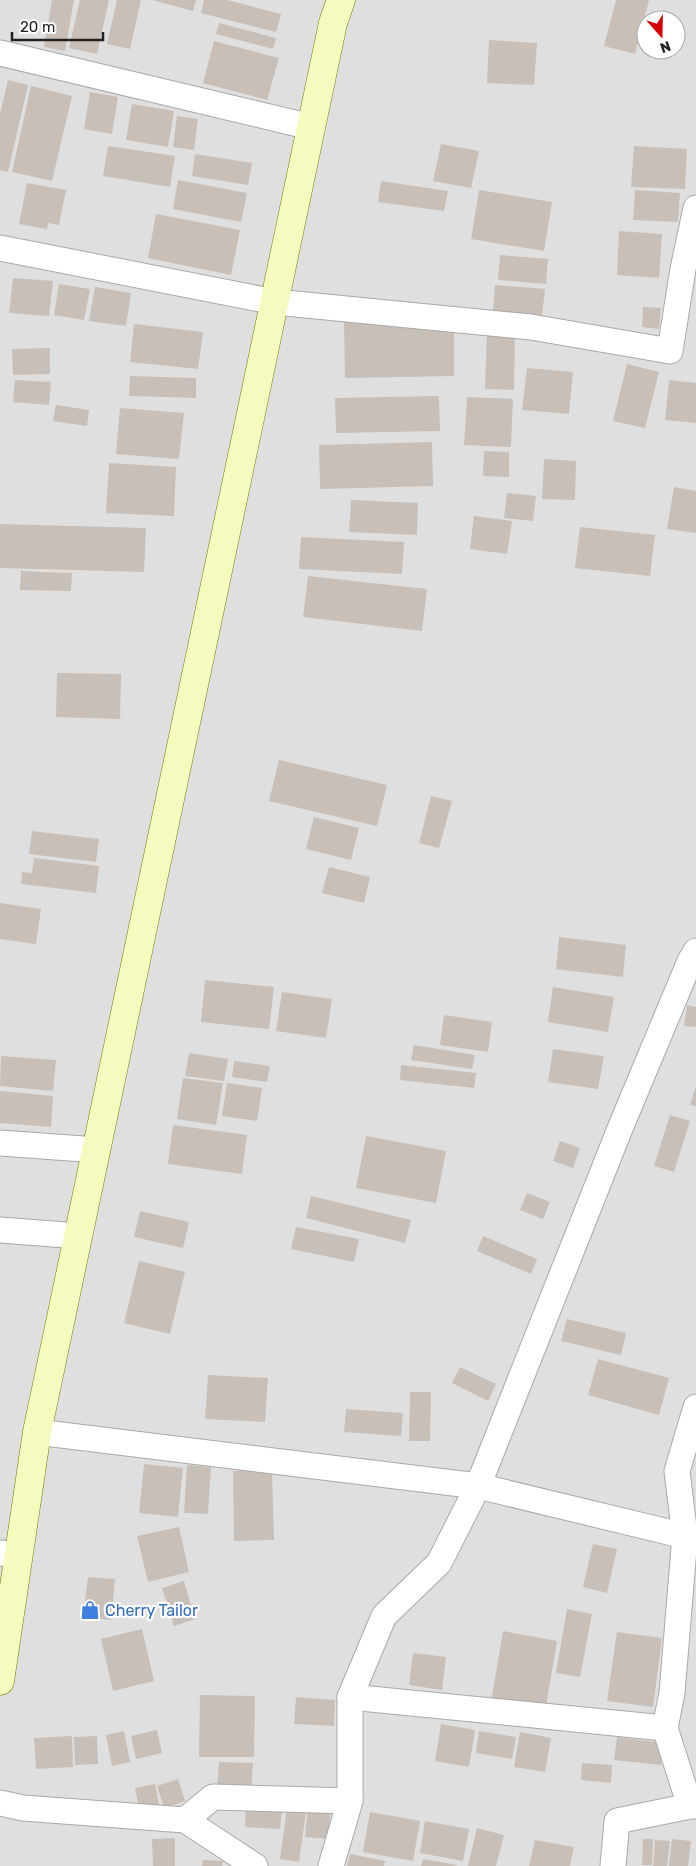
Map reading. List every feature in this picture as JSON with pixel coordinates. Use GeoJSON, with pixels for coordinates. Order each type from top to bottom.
{"type":"FeatureCollection","features":[{"type":"Feature","properties":{"kind":"main road"},"geometry":{"type":"LineString","coordinates":[[0,1681],[10,1554],[79,1236],[333,23],[341,0]]}},
{"type":"Feature","properties":{"kind":"street"},"geometry":{"type":"LineString","coordinates":[[0,53],[311,127]]}},
{"type":"Feature","properties":{"kind":"street"},"geometry":{"type":"LineString","coordinates":[[0,248],[275,302],[531,327],[670,351],[683,268],[696,208]]}},
{"type":"Feature","properties":{"kind":"street"},"geometry":{"type":"LineString","coordinates":[[331,1866],[350,1801],[350,1697],[384,1616],[439,1563],[478,1486],[618,1131],[696,951]]}},
{"type":"Feature","properties":{"kind":"street"},"geometry":{"type":"LineString","coordinates":[[0,1143],[97,1150]]}},
{"type":"Feature","properties":{"kind":"street"},"geometry":{"type":"LineString","coordinates":[[0,1230],[79,1236]]}},
{"type":"Feature","properties":{"kind":"street"},"geometry":{"type":"LineString","coordinates":[[613,1866],[617,1821],[693,1806],[665,1728],[672,1693],[690,1537],[677,1471],[696,1406]]}},
{"type":"Feature","properties":{"kind":"street"},"geometry":{"type":"LineString","coordinates":[[37,1432],[478,1486],[690,1537]]}},
{"type":"Feature","properties":{"kind":"street"},"geometry":{"type":"LineString","coordinates":[[350,1697],[665,1728]]}},
{"type":"Feature","properties":{"kind":"street"},"geometry":{"type":"LineString","coordinates":[[185,1820],[213,1797],[350,1801]]}},
{"type":"Feature","properties":{"kind":"street"},"geometry":{"type":"LineString","coordinates":[[0,1803],[23,1808],[185,1820],[255,1866]]}},
{"type":"Feature","properties":{"kind":"shaded area"},"geometry":{"type":"Polygon","coordinates":[[[0,0],[696,0],[696,1866],[0,1866],[0,0]]]}},
{"type":"Feature","properties":{"kind":"building"},"geometry":{"type":"Polygon","coordinates":[[[52,0],[74,0],[65,51],[44,47],[52,0]]]}},
{"type":"Feature","properties":{"kind":"building"},"geometry":{"type":"Polygon","coordinates":[[[80,0],[109,0],[97,54],[69,48],[80,0]]]}},
{"type":"Feature","properties":{"kind":"building"},"geometry":{"type":"Polygon","coordinates":[[[117,0],[141,0],[130,49],[107,44],[117,0]]]}},
{"type":"Feature","properties":{"kind":"building"},"geometry":{"type":"Polygon","coordinates":[[[152,0],[196,0],[193,11],[152,0]]]}},
{"type":"Feature","properties":{"kind":"building"},"geometry":{"type":"Polygon","coordinates":[[[204,0],[227,0],[281,14],[276,32],[201,13],[204,0]]]}},
{"type":"Feature","properties":{"kind":"building"},"geometry":{"type":"Polygon","coordinates":[[[616,0],[649,0],[646,10],[636,10],[635,54],[604,46],[616,0]]]}},
{"type":"Feature","properties":{"kind":"building"},"geometry":{"type":"Polygon","coordinates":[[[219,23],[276,38],[273,49],[216,34],[219,23]]]}},
{"type":"Feature","properties":{"kind":"building"},"geometry":{"type":"Polygon","coordinates":[[[489,40],[537,43],[534,85],[487,83],[489,40]]]}},
{"type":"Feature","properties":{"kind":"building"},"geometry":{"type":"Polygon","coordinates":[[[214,41],[279,58],[267,100],[203,83],[214,41]]]}},
{"type":"Feature","properties":{"kind":"building"},"geometry":{"type":"Polygon","coordinates":[[[8,80],[28,85],[8,172],[0,170],[0,114],[8,80]]]}},
{"type":"Feature","properties":{"kind":"building"},"geometry":{"type":"Polygon","coordinates":[[[31,86],[72,96],[52,181],[12,172],[31,86]]]}},
{"type":"Feature","properties":{"kind":"building"},"geometry":{"type":"Polygon","coordinates":[[[90,92],[118,97],[112,134],[84,129],[90,92]]]}},
{"type":"Feature","properties":{"kind":"building"},"geometry":{"type":"Polygon","coordinates":[[[132,104],[174,111],[168,147],[126,140],[132,104]]]}},
{"type":"Feature","properties":{"kind":"building"},"geometry":{"type":"Polygon","coordinates":[[[177,116],[198,119],[194,150],[173,147],[177,116]]]}},
{"type":"Feature","properties":{"kind":"building"},"geometry":{"type":"Polygon","coordinates":[[[441,144],[479,151],[471,188],[433,181],[441,144]]]}},
{"type":"Feature","properties":{"kind":"building"},"geometry":{"type":"Polygon","coordinates":[[[108,146],[175,156],[170,187],[103,176],[108,146]]]}},
{"type":"Feature","properties":{"kind":"building"},"geometry":{"type":"Polygon","coordinates":[[[634,146],[687,149],[685,189],[631,187],[634,146]]]}},
{"type":"Feature","properties":{"kind":"building"},"geometry":{"type":"Polygon","coordinates":[[[195,154],[252,163],[248,185],[192,176],[195,154]]]}},
{"type":"Feature","properties":{"kind":"building"},"geometry":{"type":"Polygon","coordinates":[[[178,180],[247,193],[241,222],[173,209],[178,180]]]}},
{"type":"Feature","properties":{"kind":"building"},"geometry":{"type":"Polygon","coordinates":[[[381,181],[448,191],[444,211],[378,202],[381,181]]]}},
{"type":"Feature","properties":{"kind":"building"},"geometry":{"type":"Polygon","coordinates":[[[27,183],[66,190],[59,225],[48,223],[47,229],[19,224],[27,183]]]}},
{"type":"Feature","properties":{"kind":"building"},"geometry":{"type":"Polygon","coordinates":[[[479,190],[552,202],[544,251],[471,239],[479,190]]]}},
{"type":"Feature","properties":{"kind":"building"},"geometry":{"type":"Polygon","coordinates":[[[635,190],[680,193],[678,222],[633,220],[635,190]]]}},
{"type":"Feature","properties":{"kind":"building"},"geometry":{"type":"Polygon","coordinates":[[[156,214],[240,230],[231,275],[148,258],[156,214]]]}},
{"type":"Feature","properties":{"kind":"building"},"geometry":{"type":"Polygon","coordinates":[[[619,231],[662,234],[659,278],[617,275],[619,231]]]}},
{"type":"Feature","properties":{"kind":"building"},"geometry":{"type":"Polygon","coordinates":[[[500,255],[548,259],[546,284],[498,280],[500,255]]]}},
{"type":"Feature","properties":{"kind":"building"},"geometry":{"type":"Polygon","coordinates":[[[13,278],[53,281],[49,316],[9,313],[13,278]]]}},
{"type":"Feature","properties":{"kind":"building"},"geometry":{"type":"Polygon","coordinates":[[[59,284],[90,289],[84,320],[54,315],[59,284]]]}},
{"type":"Feature","properties":{"kind":"building"},"geometry":{"type":"Polygon","coordinates":[[[495,285],[545,289],[542,316],[493,311],[495,285]]]}},
{"type":"Feature","properties":{"kind":"building"},"geometry":{"type":"Polygon","coordinates":[[[95,287],[131,293],[126,326],[89,321],[95,287]]]}},
{"type":"Feature","properties":{"kind":"building"},"geometry":{"type":"Polygon","coordinates":[[[643,307],[661,308],[659,329],[642,327],[643,307]]]}},
{"type":"Feature","properties":{"kind":"building"},"geometry":{"type":"Polygon","coordinates":[[[454,320],[454,376],[345,378],[344,322],[454,320]]]}},
{"type":"Feature","properties":{"kind":"building"},"geometry":{"type":"Polygon","coordinates":[[[134,324],[203,332],[198,369],[130,362],[134,324]]]}},
{"type":"Feature","properties":{"kind":"building"},"geometry":{"type":"Polygon","coordinates":[[[487,327],[515,328],[514,390],[485,389],[487,327]]]}},
{"type":"Feature","properties":{"kind":"building"},"geometry":{"type":"Polygon","coordinates":[[[50,348],[50,374],[13,375],[12,349],[50,348]]]}},
{"type":"Feature","properties":{"kind":"building"},"geometry":{"type":"Polygon","coordinates":[[[627,364],[659,372],[645,428],[613,421],[627,364]]]}},
{"type":"Feature","properties":{"kind":"building"},"geometry":{"type":"Polygon","coordinates":[[[527,368],[573,372],[569,414],[522,410],[527,368]]]}},
{"type":"Feature","properties":{"kind":"building"},"geometry":{"type":"Polygon","coordinates":[[[130,376],[196,378],[196,398],[129,396],[130,376]]]}},
{"type":"Feature","properties":{"kind":"building"},"geometry":{"type":"Polygon","coordinates":[[[15,380],[51,382],[49,405],[13,402],[15,380]]]}},
{"type":"Feature","properties":{"kind":"building"},"geometry":{"type":"Polygon","coordinates":[[[669,380],[696,383],[696,423],[665,420],[669,380]]]}},
{"type":"Feature","properties":{"kind":"building"},"geometry":{"type":"Polygon","coordinates":[[[439,396],[440,431],[336,433],[335,398],[439,396]]]}},
{"type":"Feature","properties":{"kind":"building"},"geometry":{"type":"Polygon","coordinates":[[[467,397],[513,399],[511,447],[464,445],[467,397]]]}},
{"type":"Feature","properties":{"kind":"building"},"geometry":{"type":"Polygon","coordinates":[[[56,405],[89,410],[87,426],[53,421],[56,405]]]}},
{"type":"Feature","properties":{"kind":"building"},"geometry":{"type":"Polygon","coordinates":[[[120,408],[184,413],[179,459],[116,454],[120,408]]]}},
{"type":"Feature","properties":{"kind":"building"},"geometry":{"type":"Polygon","coordinates":[[[432,442],[433,486],[320,489],[319,445],[432,442]]]}},
{"type":"Feature","properties":{"kind":"building"},"geometry":{"type":"Polygon","coordinates":[[[484,451],[509,452],[509,477],[483,476],[484,451]]]}},
{"type":"Feature","properties":{"kind":"building"},"geometry":{"type":"Polygon","coordinates":[[[544,459],[576,461],[575,500],[542,499],[544,459]]]}},
{"type":"Feature","properties":{"kind":"building"},"geometry":{"type":"Polygon","coordinates":[[[109,463],[176,467],[174,516],[106,513],[109,463]]]}},
{"type":"Feature","properties":{"kind":"building"},"geometry":{"type":"Polygon","coordinates":[[[674,487],[696,491],[696,533],[667,529],[674,487]]]}},
{"type":"Feature","properties":{"kind":"building"},"geometry":{"type":"Polygon","coordinates":[[[507,493],[536,496],[533,521],[504,518],[507,493]]]}},
{"type":"Feature","properties":{"kind":"building"},"geometry":{"type":"Polygon","coordinates":[[[351,500],[418,503],[417,535],[349,532],[351,500]]]}},
{"type":"Feature","properties":{"kind":"building"},"geometry":{"type":"Polygon","coordinates":[[[474,516],[512,521],[507,554],[470,549],[474,516]]]}},
{"type":"Feature","properties":{"kind":"building"},"geometry":{"type":"Polygon","coordinates":[[[0,524],[146,528],[144,572],[0,568],[0,524]]]}},
{"type":"Feature","properties":{"kind":"building"},"geometry":{"type":"Polygon","coordinates":[[[580,527],[655,535],[650,576],[575,568],[580,527]]]}},
{"type":"Feature","properties":{"kind":"building"},"geometry":{"type":"Polygon","coordinates":[[[301,537],[404,542],[402,574],[299,569],[301,537]]]}},
{"type":"Feature","properties":{"kind":"building"},"geometry":{"type":"Polygon","coordinates":[[[21,571],[72,573],[71,591],[20,590],[21,571]]]}},
{"type":"Feature","properties":{"kind":"building"},"geometry":{"type":"Polygon","coordinates":[[[308,576],[427,589],[422,631],[303,617],[308,576]]]}},
{"type":"Feature","properties":{"kind":"building"},"geometry":{"type":"Polygon","coordinates":[[[57,673],[121,674],[120,719],[56,717],[57,673]]]}},
{"type":"Feature","properties":{"kind":"building"},"geometry":{"type":"Polygon","coordinates":[[[279,760],[387,785],[377,826],[269,801],[279,760]]]}},
{"type":"Feature","properties":{"kind":"building"},"geometry":{"type":"Polygon","coordinates":[[[431,796],[452,801],[439,848],[419,843],[431,796]]]}},
{"type":"Feature","properties":{"kind":"building"},"geometry":{"type":"Polygon","coordinates":[[[314,817],[359,828],[351,860],[306,849],[314,817]]]}},
{"type":"Feature","properties":{"kind":"building"},"geometry":{"type":"Polygon","coordinates":[[[32,831],[99,839],[96,862],[29,854],[32,831]]]}},
{"type":"Feature","properties":{"kind":"building"},"geometry":{"type":"Polygon","coordinates":[[[34,858],[99,866],[96,893],[21,884],[22,872],[32,873],[34,858]]]}},
{"type":"Feature","properties":{"kind":"building"},"geometry":{"type":"Polygon","coordinates":[[[329,867],[370,877],[364,903],[322,893],[329,867]]]}},
{"type":"Feature","properties":{"kind":"building"},"geometry":{"type":"Polygon","coordinates":[[[0,903],[41,909],[36,944],[0,939],[0,903]]]}},
{"type":"Feature","properties":{"kind":"building"},"geometry":{"type":"Polygon","coordinates":[[[559,937],[626,945],[623,977],[556,969],[559,937]]]}},
{"type":"Feature","properties":{"kind":"building"},"geometry":{"type":"Polygon","coordinates":[[[205,980],[274,987],[269,1029],[201,1022],[205,980]]]}},
{"type":"Feature","properties":{"kind":"building"},"geometry":{"type":"Polygon","coordinates":[[[553,987],[614,997],[608,1032],[548,1022],[553,987]]]}},
{"type":"Feature","properties":{"kind":"building"},"geometry":{"type":"Polygon","coordinates":[[[282,992],[332,999],[326,1038],[276,1031],[282,992]]]}},
{"type":"Feature","properties":{"kind":"building"},"geometry":{"type":"Polygon","coordinates":[[[687,1005],[696,1007],[696,1027],[684,1026],[687,1005]]]}},
{"type":"Feature","properties":{"kind":"building"},"geometry":{"type":"Polygon","coordinates":[[[444,1015],[492,1022],[488,1052],[440,1045],[444,1015]]]}},
{"type":"Feature","properties":{"kind":"building"},"geometry":{"type":"Polygon","coordinates":[[[414,1045],[475,1055],[472,1069],[411,1060],[414,1045]]]}},
{"type":"Feature","properties":{"kind":"building"},"geometry":{"type":"Polygon","coordinates":[[[553,1049],[604,1056],[598,1089],[548,1082],[553,1049]]]}},
{"type":"Feature","properties":{"kind":"building"},"geometry":{"type":"Polygon","coordinates":[[[189,1053],[228,1059],[224,1081],[185,1076],[189,1053]]]}},
{"type":"Feature","properties":{"kind":"building"},"geometry":{"type":"Polygon","coordinates":[[[1,1056],[56,1060],[53,1091],[0,1086],[1,1056]]]}},
{"type":"Feature","properties":{"kind":"building"},"geometry":{"type":"Polygon","coordinates":[[[234,1061],[270,1066],[267,1082],[232,1077],[234,1061]]]}},
{"type":"Feature","properties":{"kind":"building"},"geometry":{"type":"Polygon","coordinates":[[[401,1065],[476,1073],[474,1088],[400,1080],[401,1065]]]}},
{"type":"Feature","properties":{"kind":"building"},"geometry":{"type":"Polygon","coordinates":[[[183,1078],[223,1083],[216,1125],[177,1119],[183,1078]]]}},
{"type":"Feature","properties":{"kind":"building"},"geometry":{"type":"Polygon","coordinates":[[[227,1083],[262,1088],[257,1121],[222,1116],[227,1083]]]}},
{"type":"Feature","properties":{"kind":"building"},"geometry":{"type":"Polygon","coordinates":[[[696,1086],[696,1106],[690,1105],[696,1086]]]}},
{"type":"Feature","properties":{"kind":"building"},"geometry":{"type":"Polygon","coordinates":[[[0,1091],[53,1096],[51,1127],[0,1123],[0,1091]]]}},
{"type":"Feature","properties":{"kind":"building"},"geometry":{"type":"Polygon","coordinates":[[[670,1115],[690,1121],[674,1172],[654,1166],[670,1115]]]}},
{"type":"Feature","properties":{"kind":"building"},"geometry":{"type":"Polygon","coordinates":[[[173,1125],[247,1135],[242,1174],[168,1164],[173,1125]]]}},
{"type":"Feature","properties":{"kind":"building"},"geometry":{"type":"Polygon","coordinates":[[[366,1136],[446,1151],[436,1203],[356,1188],[366,1136]]]}},
{"type":"Feature","properties":{"kind":"building"},"geometry":{"type":"Polygon","coordinates":[[[560,1141],[580,1148],[573,1168],[553,1161],[560,1141]]]}},
{"type":"Feature","properties":{"kind":"building"},"geometry":{"type":"Polygon","coordinates":[[[527,1193],[550,1202],[543,1219],[520,1210],[527,1193]]]}},
{"type":"Feature","properties":{"kind":"building"},"geometry":{"type":"Polygon","coordinates":[[[311,1196],[411,1220],[405,1243],[306,1218],[311,1196]]]}},
{"type":"Feature","properties":{"kind":"building"},"geometry":{"type":"Polygon","coordinates":[[[140,1211],[189,1222],[183,1248],[134,1237],[140,1211]]]}},
{"type":"Feature","properties":{"kind":"building"},"geometry":{"type":"Polygon","coordinates":[[[296,1227],[359,1239],[354,1262],[291,1249],[296,1227]]]}},
{"type":"Feature","properties":{"kind":"building"},"geometry":{"type":"Polygon","coordinates":[[[483,1236],[537,1259],[531,1274],[477,1251],[483,1236]]]}},
{"type":"Feature","properties":{"kind":"building"},"geometry":{"type":"Polygon","coordinates":[[[139,1261],[185,1272],[170,1334],[124,1323],[139,1261]]]}},
{"type":"Feature","properties":{"kind":"building"},"geometry":{"type":"Polygon","coordinates":[[[567,1319],[626,1333],[621,1355],[561,1341],[567,1319]]]}},
{"type":"Feature","properties":{"kind":"building"},"geometry":{"type":"Polygon","coordinates":[[[598,1359],[669,1378],[659,1415],[588,1395],[598,1359]]]}},
{"type":"Feature","properties":{"kind":"building"},"geometry":{"type":"Polygon","coordinates":[[[460,1367],[496,1384],[488,1401],[452,1383],[460,1367]]]}},
{"type":"Feature","properties":{"kind":"building"},"geometry":{"type":"Polygon","coordinates":[[[208,1375],[268,1378],[265,1422],[205,1419],[208,1375]]]}},
{"type":"Feature","properties":{"kind":"building"},"geometry":{"type":"Polygon","coordinates":[[[410,1392],[431,1392],[430,1441],[409,1441],[410,1392]]]}},
{"type":"Feature","properties":{"kind":"building"},"geometry":{"type":"Polygon","coordinates":[[[346,1409],[403,1413],[401,1436],[344,1432],[346,1409]]]}},
{"type":"Feature","properties":{"kind":"building"},"geometry":{"type":"Polygon","coordinates":[[[144,1464],[183,1468],[178,1517],[139,1513],[144,1464]]]}},
{"type":"Feature","properties":{"kind":"building"},"geometry":{"type":"Polygon","coordinates":[[[187,1465],[211,1467],[208,1514],[184,1513],[187,1465]]]}},
{"type":"Feature","properties":{"kind":"building"},"geometry":{"type":"Polygon","coordinates":[[[272,1470],[274,1540],[234,1541],[233,1471],[272,1470]]]}},
{"type":"Feature","properties":{"kind":"building"},"geometry":{"type":"Polygon","coordinates":[[[179,1527],[189,1572],[148,1582],[137,1536],[179,1527]]]}},
{"type":"Feature","properties":{"kind":"building"},"geometry":{"type":"Polygon","coordinates":[[[593,1544],[617,1549],[607,1593],[583,1587],[593,1544]]]}},
{"type":"Feature","properties":{"kind":"building"},"geometry":{"type":"Polygon","coordinates":[[[88,1577],[115,1579],[111,1620],[83,1617],[88,1577]]]}},
{"type":"Feature","properties":{"kind":"building"},"geometry":{"type":"Polygon","coordinates":[[[184,1581],[195,1619],[174,1626],[162,1588],[184,1581]]]}},
{"type":"Feature","properties":{"kind":"building"},"geometry":{"type":"Polygon","coordinates":[[[567,1609],[592,1614],[580,1677],[556,1673],[567,1609]]]}},
{"type":"Feature","properties":{"kind":"building"},"geometry":{"type":"Polygon","coordinates":[[[142,1629],[154,1681],[113,1691],[101,1639],[142,1629]]]}},
{"type":"Feature","properties":{"kind":"building"},"geometry":{"type":"Polygon","coordinates":[[[503,1631],[557,1641],[545,1712],[491,1702],[503,1631]]]}},
{"type":"Feature","properties":{"kind":"building"},"geometry":{"type":"Polygon","coordinates":[[[617,1632],[662,1638],[653,1707],[607,1701],[617,1632]]]}},
{"type":"Feature","properties":{"kind":"building"},"geometry":{"type":"Polygon","coordinates":[[[413,1653],[446,1657],[442,1690],[409,1685],[413,1653]]]}},
{"type":"Feature","properties":{"kind":"building"},"geometry":{"type":"Polygon","coordinates":[[[200,1695],[255,1696],[254,1757],[199,1757],[200,1695]]]}},
{"type":"Feature","properties":{"kind":"building"},"geometry":{"type":"Polygon","coordinates":[[[296,1697],[335,1700],[334,1726],[294,1724],[296,1697]]]}},
{"type":"Feature","properties":{"kind":"building"},"geometry":{"type":"Polygon","coordinates":[[[441,1724],[475,1730],[469,1767],[435,1761],[441,1724]]]}},
{"type":"Feature","properties":{"kind":"building"},"geometry":{"type":"Polygon","coordinates":[[[157,1730],[162,1753],[136,1759],[131,1736],[157,1730]]]}},
{"type":"Feature","properties":{"kind":"building"},"geometry":{"type":"Polygon","coordinates":[[[124,1731],[130,1762],[112,1766],[106,1735],[124,1731]]]}},
{"type":"Feature","properties":{"kind":"building"},"geometry":{"type":"Polygon","coordinates":[[[479,1731],[516,1737],[512,1759],[476,1753],[479,1731]]]}},
{"type":"Feature","properties":{"kind":"building"},"geometry":{"type":"Polygon","coordinates":[[[520,1732],[551,1738],[545,1772],[514,1767],[520,1732]]]}},
{"type":"Feature","properties":{"kind":"building"},"geometry":{"type":"Polygon","coordinates":[[[72,1736],[73,1767],[36,1769],[34,1738],[72,1736]]]}},
{"type":"Feature","properties":{"kind":"building"},"geometry":{"type":"Polygon","coordinates":[[[97,1736],[98,1764],[75,1765],[74,1737],[97,1736]]]}},
{"type":"Feature","properties":{"kind":"building"},"geometry":{"type":"Polygon","coordinates":[[[617,1737],[664,1743],[661,1765],[614,1760],[617,1737]]]}},
{"type":"Feature","properties":{"kind":"building"},"geometry":{"type":"Polygon","coordinates":[[[219,1762],[253,1763],[251,1793],[217,1791],[219,1762]]]}},
{"type":"Feature","properties":{"kind":"building"},"geometry":{"type":"Polygon","coordinates":[[[582,1763],[612,1765],[611,1783],[581,1780],[582,1763]]]}},
{"type":"Feature","properties":{"kind":"building"},"geometry":{"type":"Polygon","coordinates":[[[178,1779],[185,1801],[164,1808],[157,1786],[178,1779]]]}},
{"type":"Feature","properties":{"kind":"building"},"geometry":{"type":"Polygon","coordinates":[[[155,1784],[160,1810],[140,1814],[135,1788],[155,1784]]]}},
{"type":"Feature","properties":{"kind":"building"},"geometry":{"type":"Polygon","coordinates":[[[246,1806],[282,1809],[280,1829],[245,1827],[246,1806]]]}},
{"type":"Feature","properties":{"kind":"building"},"geometry":{"type":"Polygon","coordinates":[[[308,1806],[331,1808],[328,1839],[305,1837],[308,1806]]]}},
{"type":"Feature","properties":{"kind":"building"},"geometry":{"type":"Polygon","coordinates":[[[287,1809],[306,1812],[299,1862],[280,1859],[287,1809]]]}},
{"type":"Feature","properties":{"kind":"building"},"geometry":{"type":"Polygon","coordinates":[[[370,1812],[420,1821],[413,1861],[363,1852],[370,1812]]]}},
{"type":"Feature","properties":{"kind":"building"},"geometry":{"type":"Polygon","coordinates":[[[425,1821],[469,1829],[463,1861],[420,1853],[425,1821]]]}},
{"type":"Feature","properties":{"kind":"building"},"geometry":{"type":"Polygon","coordinates":[[[477,1828],[504,1835],[496,1866],[468,1866],[477,1828]]]}},
{"type":"Feature","properties":{"kind":"building"},"geometry":{"type":"Polygon","coordinates":[[[175,1838],[175,1866],[153,1866],[152,1839],[175,1838]]]}},
{"type":"Feature","properties":{"kind":"building"},"geometry":{"type":"Polygon","coordinates":[[[643,1839],[653,1839],[652,1865],[642,1865],[643,1839]]]}},
{"type":"Feature","properties":{"kind":"building"},"geometry":{"type":"Polygon","coordinates":[[[672,1839],[691,1841],[688,1866],[669,1866],[672,1839]]]}},
{"type":"Feature","properties":{"kind":"building"},"geometry":{"type":"Polygon","coordinates":[[[535,1840],[574,1847],[570,1866],[529,1866],[535,1840]]]}},
{"type":"Feature","properties":{"kind":"building"},"geometry":{"type":"Polygon","coordinates":[[[655,1840],[670,1841],[667,1866],[653,1866],[655,1840]]]}},
{"type":"Feature","properties":{"kind":"building"},"geometry":{"type":"Polygon","coordinates":[[[350,1854],[385,1861],[384,1866],[347,1866],[350,1854]]]}},
{"type":"Feature","properties":{"kind":"building"},"geometry":{"type":"Polygon","coordinates":[[[423,1859],[457,1865],[421,1866],[423,1859]]]}},
{"type":"Feature","properties":{"kind":"building"},"geometry":{"type":"Polygon","coordinates":[[[203,1860],[223,1861],[222,1866],[202,1866],[203,1860]]]}},
{"type":"Feature","properties":{"kind":"place","name":"Cherry Tailor"},"geometry":{"type":"Point","coordinates":[90,1610]}}]}
